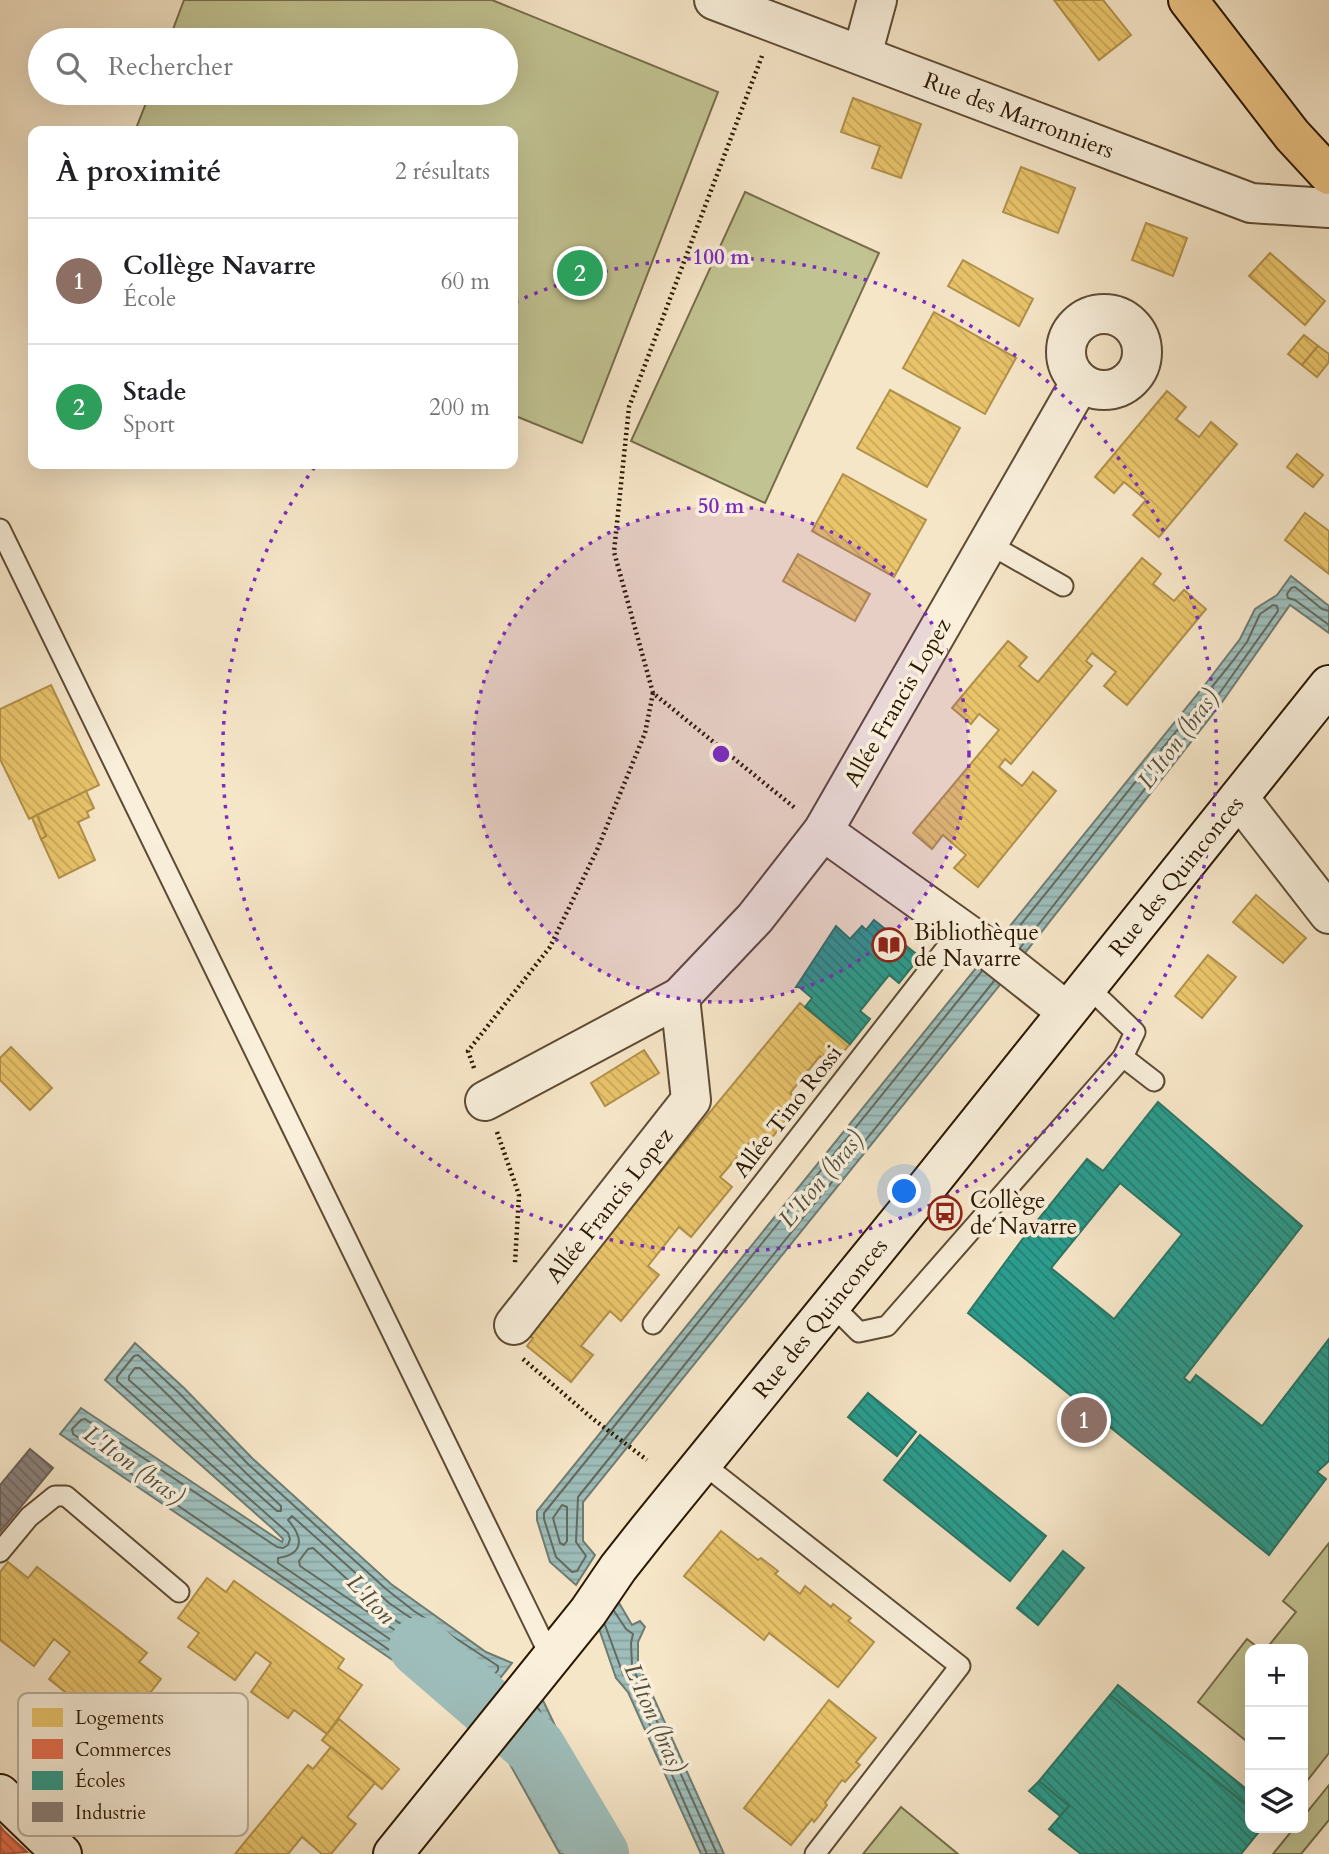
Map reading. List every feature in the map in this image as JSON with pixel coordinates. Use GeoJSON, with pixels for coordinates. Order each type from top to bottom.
{"type":"FeatureCollection","features":[{"type":"Feature","properties":{"kind":"main road"},"geometry":{"type":"LineString","coordinates":[[1188,0],[1292,135],[1329,175]]}},
{"type":"Feature","properties":{"kind":"street","name":"Rue des Marronniers"},"geometry":{"type":"LineString","coordinates":[[714,0],[1251,203],[1329,208]]}},
{"type":"Feature","properties":{"kind":"street"},"geometry":{"type":"LineString","coordinates":[[862,55],[877,0]]}},
{"type":"Feature","properties":{"kind":"street","name":"Allée Francis Lopez"},"geometry":{"type":"LineString","coordinates":[[485,1101],[680,997],[755,918],[823,831],[1080,383]]}},
{"type":"Feature","properties":{"kind":"street","name":"Rue des Quinconces"},"geometry":{"type":"LineString","coordinates":[[393,1854],[588,1612],[618,1568],[702,1463],[1329,685]]}},
{"type":"Feature","properties":{"kind":"street"},"geometry":{"type":"LineString","coordinates":[[1239,798],[1329,914]]}},
{"type":"Feature","properties":{"kind":"street"},"geometry":{"type":"LineString","coordinates":[[823,831],[1026,978],[1077,999]]}},
{"type":"Feature","properties":{"kind":"street","name":"Allée Francis Lopez"},"geometry":{"type":"LineString","coordinates":[[514,1325],[691,1100],[680,997]]}},
{"type":"Feature","properties":{"kind":"street"},"geometry":{"type":"LineString","coordinates":[[0,1794],[18,1811]]}},
{"type":"Feature","properties":{"kind":"street"},"geometry":{"type":"LineString","coordinates":[[43,1836],[62,1854]]}},
{"type":"Feature","properties":{"kind":"lane"},"geometry":{"type":"LineString","coordinates":[[0,529],[545,1665]]}},
{"type":"Feature","properties":{"kind":"lane"},"geometry":{"type":"LineString","coordinates":[[989,544],[1063,586]]}},
{"type":"Feature","properties":{"kind":"lane","name":"Allée Tino Rossi"},"geometry":{"type":"LineString","coordinates":[[653,1324],[972,937]]}},
{"type":"Feature","properties":{"kind":"lane"},"geometry":{"type":"LineString","coordinates":[[831,1304],[859,1332],[887,1326],[1123,1057],[1135,1032],[1077,999]]}},
{"type":"Feature","properties":{"kind":"lane"},"geometry":{"type":"LineString","coordinates":[[1123,1057],[1153,1081]]}},
{"type":"Feature","properties":{"kind":"lane"},"geometry":{"type":"LineString","coordinates":[[702,1463],[960,1666],[815,1854]]}},
{"type":"Feature","properties":{"kind":"lane"},"geometry":{"type":"LineString","coordinates":[[0,1552],[38,1510],[55,1496],[66,1496],[179,1592]]}},
{"type":"Feature","properties":{"kind":"path"},"geometry":{"type":"LineString","coordinates":[[512,1272],[516,1260],[519,1195],[468,1051],[550,947],[597,850],[645,733],[653,693],[614,552],[629,407],[774,22]]}},
{"type":"Feature","properties":{"kind":"path"},"geometry":{"type":"LineString","coordinates":[[653,693],[823,831]]}},
{"type":"Feature","properties":{"kind":"path"},"geometry":{"type":"LineString","coordinates":[[514,1325],[521,1357],[593,1419],[647,1460]]}},
{"type":"Feature","properties":{"kind":"green space"},"geometry":{"type":"Polygon","coordinates":[[[184,0],[492,0],[718,92],[582,443],[518,417],[518,126],[137,126],[145,105],[518,105],[518,28],[174,28],[184,0]]]}},
{"type":"Feature","properties":{"kind":"green space"},"geometry":{"type":"Polygon","coordinates":[[[745,192],[879,253],[765,503],[631,441],[745,192]]]}},
{"type":"Feature","properties":{"kind":"green space"},"geometry":{"type":"Polygon","coordinates":[[[1329,1543],[1329,1753],[1308,1780],[1308,1644],[1270,1644],[1296,1612],[1283,1601],[1329,1543]]]}},
{"type":"Feature","properties":{"kind":"green space"},"geometry":{"type":"Polygon","coordinates":[[[1247,1639],[1254,1644],[1245,1644],[1245,1740],[1198,1702],[1247,1639]]]}},
{"type":"Feature","properties":{"kind":"green space"},"geometry":{"type":"Polygon","coordinates":[[[1329,1785],[1329,1820],[1301,1854],[1273,1854],[1290,1833],[1308,1833],[1308,1811],[1329,1785]]]}},
{"type":"Feature","properties":{"kind":"green space"},"geometry":{"type":"Polygon","coordinates":[[[901,1807],[958,1854],[863,1854],[901,1807]]]}},
{"type":"Feature","properties":{"kind":"water","name":"L'Iton (bras)"},"geometry":{"type":"Polygon","coordinates":[[[1291,576],[1329,606],[1329,633],[1290,605],[1220,705],[999,986],[583,1502],[583,1541],[595,1555],[576,1585],[550,1562],[537,1520],[537,1511],[1204,686],[1240,639],[1255,609],[1277,595],[1291,576]]]}},
{"type":"Feature","properties":{"kind":"water","name":"L'Iton (bras)"},"geometry":{"type":"Polygon","coordinates":[[[135,1343],[184,1388],[252,1458],[391,1584],[486,1652],[512,1663],[472,1714],[60,1434],[81,1408],[282,1542],[283,1539],[273,1529],[105,1380],[135,1343]]]}},
{"type":"Feature","properties":{"kind":"water","name":"L'Iton (bras)"},"geometry":{"type":"Polygon","coordinates":[[[615,1596],[632,1625],[640,1621],[645,1627],[638,1642],[638,1663],[724,1854],[701,1854],[628,1692],[616,1678],[597,1623],[615,1596]]]}},
{"type":"Feature","properties":{"kind":"water"},"geometry":{"type":"Polygon","coordinates":[[[538,1690],[589,1797],[621,1854],[560,1854],[497,1741],[538,1690]]]}},
{"type":"Feature","properties":{"kind":"building: Logements"},"geometry":{"type":"Polygon","coordinates":[[[1054,0],[1103,0],[1131,35],[1099,60],[1054,0]]]}},
{"type":"Feature","properties":{"kind":"building: Logements"},"geometry":{"type":"Polygon","coordinates":[[[853,98],[921,124],[901,178],[872,168],[880,146],[841,132],[853,98]]]}},
{"type":"Feature","properties":{"kind":"building: Logements"},"geometry":{"type":"Polygon","coordinates":[[[1021,167],[1075,188],[1058,233],[1003,212],[1021,167]]]}},
{"type":"Feature","properties":{"kind":"building: Logements"},"geometry":{"type":"Polygon","coordinates":[[[1146,223],[1187,238],[1173,276],[1132,260],[1146,223]]]}},
{"type":"Feature","properties":{"kind":"building: Logements"},"geometry":{"type":"Polygon","coordinates":[[[1270,253],[1325,301],[1305,325],[1249,276],[1270,253]]]}},
{"type":"Feature","properties":{"kind":"building: Logements"},"geometry":{"type":"Polygon","coordinates":[[[963,260],[1033,299],[1019,326],[948,286],[963,260]]]}},
{"type":"Feature","properties":{"kind":"building: Logements"},"geometry":{"type":"Polygon","coordinates":[[[934,312],[1016,358],[985,414],[903,368],[934,312]]]}},
{"type":"Feature","properties":{"kind":"building: Logements"},"geometry":{"type":"Polygon","coordinates":[[[1304,335],[1318,346],[1302,365],[1288,354],[1304,335]]]}},
{"type":"Feature","properties":{"kind":"building: Logements"},"geometry":{"type":"Polygon","coordinates":[[[1318,346],[1329,354],[1329,362],[1317,377],[1302,365],[1318,346]]]}},
{"type":"Feature","properties":{"kind":"building: Logements"},"geometry":{"type":"Polygon","coordinates":[[[890,390],[960,428],[927,487],[857,448],[890,390]]]}},
{"type":"Feature","properties":{"kind":"building: Logements"},"geometry":{"type":"Polygon","coordinates":[[[1167,391],[1186,407],[1176,419],[1199,437],[1211,422],[1237,444],[1159,537],[1133,515],[1146,500],[1124,482],[1114,493],[1095,477],[1167,391]]]}},
{"type":"Feature","properties":{"kind":"building: Logements"},"geometry":{"type":"Polygon","coordinates":[[[1297,454],[1323,475],[1313,487],[1287,467],[1297,454]]]}},
{"type":"Feature","properties":{"kind":"building: Logements"},"geometry":{"type":"Polygon","coordinates":[[[843,474],[926,520],[894,577],[812,531],[843,474]]]}},
{"type":"Feature","properties":{"kind":"building: Logements"},"geometry":{"type":"Polygon","coordinates":[[[1305,513],[1329,531],[1329,574],[1285,540],[1305,513]]]}},
{"type":"Feature","properties":{"kind":"building: Logements"},"geometry":{"type":"Polygon","coordinates":[[[798,554],[870,594],[855,621],[783,581],[798,554]]]}},
{"type":"Feature","properties":{"kind":"building: Logements"},"geometry":{"type":"Polygon","coordinates":[[[1142,558],[1161,574],[1153,584],[1174,601],[1184,590],[1206,609],[1127,705],[1104,686],[1116,672],[1092,653],[1086,661],[1092,666],[1011,764],[1005,759],[999,767],[1022,786],[1033,772],[1056,791],[978,887],[954,868],[966,855],[943,835],[932,849],[913,833],[999,730],[979,714],[971,724],[952,708],[1008,641],[1027,657],[1019,666],[1038,682],[1142,558]]]}},
{"type":"Feature","properties":{"kind":"building: Logements"},"geometry":{"type":"Polygon","coordinates":[[[51,685],[99,785],[29,819],[0,759],[0,709],[51,685]]]}},
{"type":"Feature","properties":{"kind":"building: Logements"},"geometry":{"type":"Polygon","coordinates":[[[86,791],[94,808],[87,812],[89,817],[78,822],[95,860],[59,878],[41,839],[46,836],[37,815],[86,791]]]}},
{"type":"Feature","properties":{"kind":"building: Logements"},"geometry":{"type":"Polygon","coordinates":[[[37,815],[46,836],[41,839],[32,818],[37,815]]]}},
{"type":"Feature","properties":{"kind":"building: Logements"},"geometry":{"type":"Polygon","coordinates":[[[1256,895],[1306,938],[1283,963],[1233,922],[1256,895]]]}},
{"type":"Feature","properties":{"kind":"building: Logements"},"geometry":{"type":"Polygon","coordinates":[[[1208,955],[1236,977],[1202,1018],[1175,996],[1208,955]]]}},
{"type":"Feature","properties":{"kind":"building: Logements"},"geometry":{"type":"Polygon","coordinates":[[[800,1003],[850,1044],[831,1066],[820,1056],[790,1093],[801,1102],[761,1151],[750,1142],[720,1177],[732,1187],[691,1237],[679,1227],[648,1266],[659,1275],[621,1321],[610,1311],[581,1346],[593,1355],[571,1382],[527,1346],[533,1338],[527,1334],[800,1003]]]}},
{"type":"Feature","properties":{"kind":"building: Logements"},"geometry":{"type":"Polygon","coordinates":[[[11,1047],[52,1088],[30,1110],[0,1080],[0,1058],[11,1047]]]}},
{"type":"Feature","properties":{"kind":"building: Logements"},"geometry":{"type":"Polygon","coordinates":[[[644,1050],[659,1073],[605,1106],[591,1083],[644,1050]]]}},
{"type":"Feature","properties":{"kind":"building: Logements"},"geometry":{"type":"Polygon","coordinates":[[[721,1531],[758,1560],[761,1558],[778,1571],[775,1574],[800,1594],[805,1586],[831,1607],[833,1604],[851,1618],[848,1621],[874,1642],[838,1687],[769,1633],[764,1640],[684,1576],[721,1531]]]}},
{"type":"Feature","properties":{"kind":"building: Logements"},"geometry":{"type":"Polygon","coordinates":[[[8,1562],[28,1578],[37,1567],[147,1653],[139,1662],[161,1679],[150,1693],[66,1693],[49,1679],[70,1652],[54,1639],[34,1666],[0,1640],[0,1572],[8,1562]]]}},
{"type":"Feature","properties":{"kind":"building: Logements"},"geometry":{"type":"Polygon","coordinates":[[[207,1578],[226,1592],[234,1581],[344,1659],[338,1668],[362,1685],[327,1734],[294,1710],[288,1718],[251,1692],[271,1663],[256,1652],[235,1680],[188,1647],[199,1633],[178,1618],[207,1578]]]}},
{"type":"Feature","properties":{"kind":"building: Logements"},"geometry":{"type":"Polygon","coordinates":[[[829,1700],[876,1738],[856,1762],[860,1765],[845,1782],[842,1780],[819,1816],[814,1822],[812,1819],[791,1845],[744,1808],[829,1700]]]}},
{"type":"Feature","properties":{"kind":"building: Logements"},"geometry":{"type":"Polygon","coordinates":[[[339,1719],[399,1769],[382,1789],[322,1740],[339,1719]]]}},
{"type":"Feature","properties":{"kind":"building: Logements"},"geometry":{"type":"Polygon","coordinates":[[[331,1747],[375,1783],[347,1817],[356,1824],[331,1854],[322,1854],[302,1837],[288,1854],[235,1854],[308,1765],[313,1769],[331,1747]]]}},
{"type":"Feature","properties":{"kind":"building: Commerces"},"geometry":{"type":"Polygon","coordinates":[[[1,1827],[4,1831],[27,1852],[0,1854],[1,1827]]]}},
{"type":"Feature","properties":{"kind":"building: Écoles"},"geometry":{"type":"Polygon","coordinates":[[[874,920],[920,957],[899,983],[889,975],[860,1011],[870,1019],[850,1044],[805,1007],[812,998],[796,987],[836,926],[850,939],[862,926],[866,930],[874,920]]]}},
{"type":"Feature","properties":{"kind":"building: Écoles"},"geometry":{"type":"Polygon","coordinates":[[[1158,1102],[1302,1226],[1184,1378],[1190,1383],[1196,1375],[1262,1426],[1329,1339],[1329,1461],[1317,1472],[1326,1479],[1269,1555],[968,1313],[1024,1237],[1087,1159],[1103,1171],[1158,1102]],[[1120,1183],[1051,1268],[1114,1319],[1182,1234],[1120,1183]]]}},
{"type":"Feature","properties":{"kind":"building: Écoles"},"geometry":{"type":"Polygon","coordinates":[[[868,1393],[916,1432],[897,1456],[848,1417],[868,1393]]]}},
{"type":"Feature","properties":{"kind":"building: Écoles"},"geometry":{"type":"Polygon","coordinates":[[[920,1435],[1046,1536],[1010,1581],[884,1480],[920,1435]]]}},
{"type":"Feature","properties":{"kind":"building: Écoles"},"geometry":{"type":"Polygon","coordinates":[[[1063,1551],[1084,1568],[1038,1625],[1017,1608],[1063,1551]]]}},
{"type":"Feature","properties":{"kind":"building: Écoles"},"geometry":{"type":"Polygon","coordinates":[[[1118,1685],[1245,1788],[1245,1804],[1110,1695],[1118,1685]]]}},
{"type":"Feature","properties":{"kind":"building: Écoles"},"geometry":{"type":"Polygon","coordinates":[[[1110,1695],[1245,1804],[1245,1833],[1258,1833],[1241,1854],[1081,1854],[1049,1829],[1069,1806],[1039,1781],[1110,1695]]]}},
{"type":"Feature","properties":{"kind":"building: Écoles"},"geometry":{"type":"Polygon","coordinates":[[[1039,1781],[1069,1806],[1060,1816],[1029,1791],[1039,1781]]]}},
{"type":"Feature","properties":{"kind":"building: Industrie"},"geometry":{"type":"Polygon","coordinates":[[[30,1449],[53,1468],[0,1532],[0,1485],[30,1449]]]}},
{"type":"Feature","properties":{"kind":"waterway","name":"L'Iton"},"geometry":{"type":"LineString","coordinates":[[419,1647],[536,1748],[599,1854]]}},
{"type":"Feature","properties":{"kind":"place","name":"Stade"},"geometry":{"type":"Point","coordinates":[580,273]}},
{"type":"Feature","properties":{"kind":"place","name":"Bibliothèque de Navarre"},"geometry":{"type":"Point","coordinates":[889,945]}},
{"type":"Feature","properties":{"kind":"place","name":"Collège de Navarre"},"geometry":{"type":"Point","coordinates":[945,1213]}},
{"type":"Feature","properties":{"kind":"place","name":"Collège Navarre"},"geometry":{"type":"Point","coordinates":[1084,1420]}}]}
